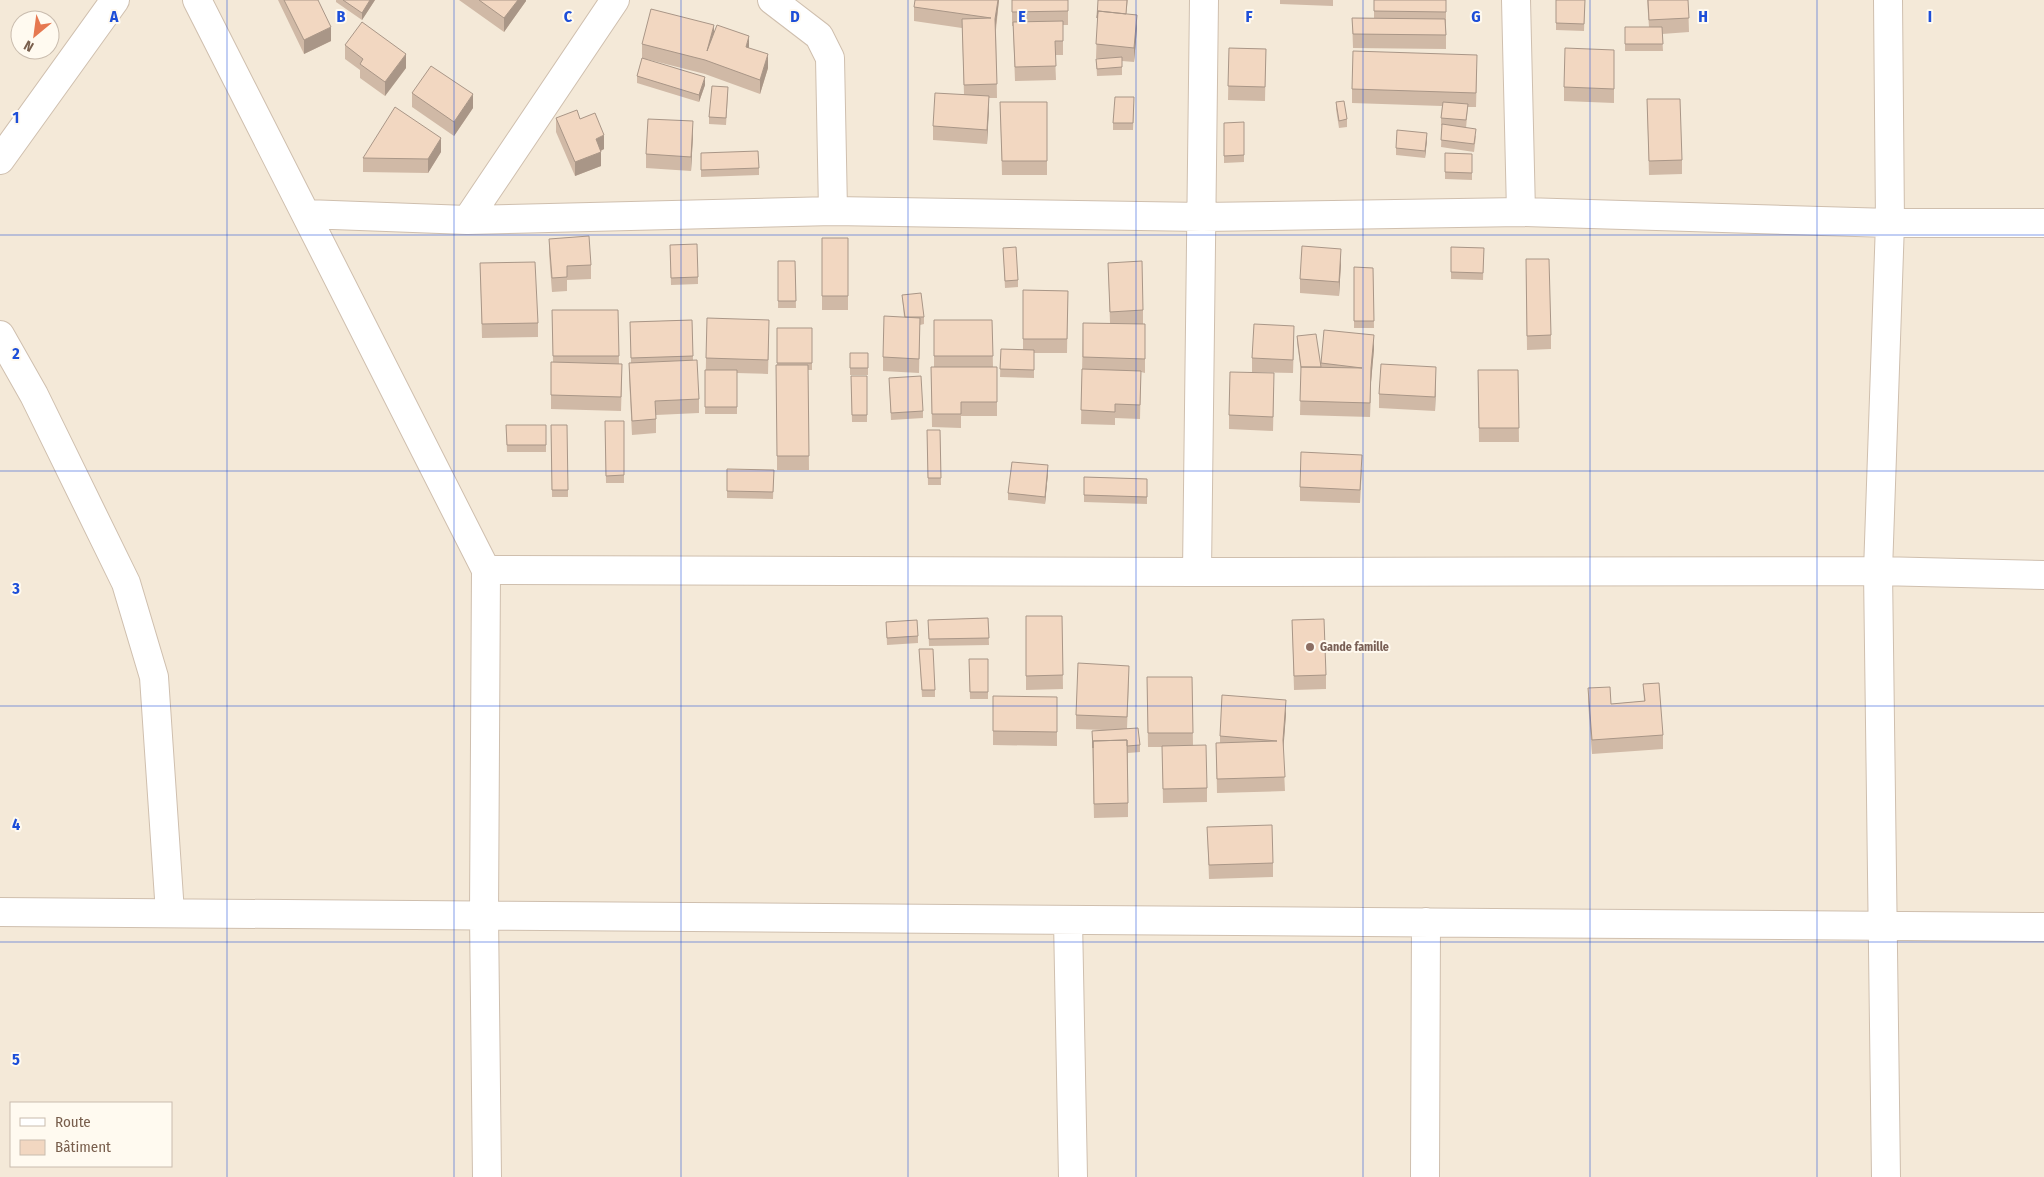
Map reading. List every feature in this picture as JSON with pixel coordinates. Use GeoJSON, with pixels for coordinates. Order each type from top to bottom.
{"type":"FeatureCollection","features":[{"type":"Feature","properties":{"kind":"street"},"geometry":{"type":"LineString","coordinates":[[0,160],[115,0]]}},
{"type":"Feature","properties":{"kind":"street"},"geometry":{"type":"LineString","coordinates":[[197,0],[486,570],[484,915],[487,1177]]}},
{"type":"Feature","properties":{"kind":"street"},"geometry":{"type":"LineString","coordinates":[[467,220],[615,0]]}},
{"type":"Feature","properties":{"kind":"street"},"geometry":{"type":"LineString","coordinates":[[772,0],[819,36],[830,58],[833,211]]}},
{"type":"Feature","properties":{"kind":"street"},"geometry":{"type":"LineString","coordinates":[[1197,572],[1204,0]]}},
{"type":"Feature","properties":{"kind":"street"},"geometry":{"type":"LineString","coordinates":[[1516,0],[1521,212]]}},
{"type":"Feature","properties":{"kind":"street"},"geometry":{"type":"LineString","coordinates":[[1886,1177],[1878,571],[1890,223],[1888,0]]}},
{"type":"Feature","properties":{"kind":"street"},"geometry":{"type":"LineString","coordinates":[[306,214],[467,220],[833,211],[1202,217],[1521,212],[1890,223],[2044,223]]}},
{"type":"Feature","properties":{"kind":"street"},"geometry":{"type":"LineString","coordinates":[[0,335],[34,395],[126,583],[154,677],[170,913]]}},
{"type":"Feature","properties":{"kind":"street"},"geometry":{"type":"LineString","coordinates":[[486,570],[1878,571],[2044,575]]}},
{"type":"Feature","properties":{"kind":"street"},"geometry":{"type":"LineString","coordinates":[[0,912],[2044,927]]}},
{"type":"Feature","properties":{"kind":"street"},"geometry":{"type":"LineString","coordinates":[[1068,920],[1073,1177]]}},
{"type":"Feature","properties":{"kind":"street"},"geometry":{"type":"LineString","coordinates":[[1425,1177],[1426,922]]}},
{"type":"Feature","properties":{"kind":"shaded area"},"geometry":{"type":"Polygon","coordinates":[[[0,0],[2044,0],[2044,1177],[0,1177],[0,0]]]}},
{"type":"Feature","properties":{"kind":"building"},"geometry":{"type":"Polygon","coordinates":[[[284,0],[318,0],[331,27],[304,40],[284,0]]]}},
{"type":"Feature","properties":{"kind":"building"},"geometry":{"type":"Polygon","coordinates":[[[343,0],[370,0],[362,13],[343,0]]]}},
{"type":"Feature","properties":{"kind":"building"},"geometry":{"type":"Polygon","coordinates":[[[479,0],[518,0],[504,18],[479,0]]]}},
{"type":"Feature","properties":{"kind":"building"},"geometry":{"type":"Polygon","coordinates":[[[915,0],[998,0],[995,19],[997,84],[964,85],[962,19],[991,18],[914,7],[915,0]]]}},
{"type":"Feature","properties":{"kind":"building"},"geometry":{"type":"Polygon","coordinates":[[[1012,0],[1068,0],[1068,11],[1012,12],[1012,0]]]}},
{"type":"Feature","properties":{"kind":"building"},"geometry":{"type":"Polygon","coordinates":[[[1098,0],[1127,0],[1126,14],[1098,11],[1097,18],[1098,0]]]}},
{"type":"Feature","properties":{"kind":"building"},"geometry":{"type":"Polygon","coordinates":[[[1374,0],[1446,0],[1446,12],[1374,11],[1374,0]]]}},
{"type":"Feature","properties":{"kind":"building"},"geometry":{"type":"Polygon","coordinates":[[[1556,0],[1585,0],[1584,24],[1556,23],[1556,0]]]}},
{"type":"Feature","properties":{"kind":"building"},"geometry":{"type":"Polygon","coordinates":[[[1648,0],[1688,0],[1689,18],[1649,20],[1648,0]]]}},
{"type":"Feature","properties":{"kind":"building"},"geometry":{"type":"Polygon","coordinates":[[[651,9],[714,25],[707,51],[717,25],[749,36],[746,47],[768,54],[760,80],[705,60],[642,44],[651,9]]]}},
{"type":"Feature","properties":{"kind":"building"},"geometry":{"type":"Polygon","coordinates":[[[1098,11],[1137,15],[1134,48],[1096,44],[1098,11]]]}},
{"type":"Feature","properties":{"kind":"building"},"geometry":{"type":"Polygon","coordinates":[[[1352,18],[1445,19],[1446,35],[1353,34],[1352,18]]]}},
{"type":"Feature","properties":{"kind":"building"},"geometry":{"type":"Polygon","coordinates":[[[1063,21],[1063,41],[1055,41],[1056,66],[1015,67],[1013,22],[1063,21]]]}},
{"type":"Feature","properties":{"kind":"building"},"geometry":{"type":"Polygon","coordinates":[[[362,22],[406,54],[385,82],[360,64],[363,59],[345,45],[362,22]]]}},
{"type":"Feature","properties":{"kind":"building"},"geometry":{"type":"Polygon","coordinates":[[[1625,27],[1662,27],[1663,44],[1625,44],[1625,27]]]}},
{"type":"Feature","properties":{"kind":"building"},"geometry":{"type":"Polygon","coordinates":[[[1229,48],[1266,49],[1265,87],[1228,86],[1229,48]]]}},
{"type":"Feature","properties":{"kind":"building"},"geometry":{"type":"Polygon","coordinates":[[[1565,48],[1614,50],[1614,89],[1564,87],[1565,48]]]}},
{"type":"Feature","properties":{"kind":"building"},"geometry":{"type":"Polygon","coordinates":[[[1353,51],[1477,55],[1476,93],[1352,89],[1353,51]]]}},
{"type":"Feature","properties":{"kind":"building"},"geometry":{"type":"Polygon","coordinates":[[[1122,57],[1122,67],[1097,69],[1096,59],[1122,57]]]}},
{"type":"Feature","properties":{"kind":"building"},"geometry":{"type":"Polygon","coordinates":[[[642,58],[705,77],[699,95],[637,76],[642,58]]]}},
{"type":"Feature","properties":{"kind":"building"},"geometry":{"type":"Polygon","coordinates":[[[431,66],[473,94],[454,122],[412,93],[431,66]]]}},
{"type":"Feature","properties":{"kind":"building"},"geometry":{"type":"Polygon","coordinates":[[[712,86],[728,87],[726,118],[709,117],[712,86]]]}},
{"type":"Feature","properties":{"kind":"building"},"geometry":{"type":"Polygon","coordinates":[[[935,93],[989,96],[987,130],[933,126],[935,93]]]}},
{"type":"Feature","properties":{"kind":"building"},"geometry":{"type":"Polygon","coordinates":[[[1115,97],[1134,97],[1133,123],[1113,123],[1115,97]]]}},
{"type":"Feature","properties":{"kind":"building"},"geometry":{"type":"Polygon","coordinates":[[[1647,99],[1680,99],[1682,160],[1649,161],[1647,99]]]}},
{"type":"Feature","properties":{"kind":"building"},"geometry":{"type":"Polygon","coordinates":[[[1344,101],[1347,119],[1339,121],[1336,102],[1344,101]]]}},
{"type":"Feature","properties":{"kind":"building"},"geometry":{"type":"Polygon","coordinates":[[[1000,102],[1047,102],[1047,161],[1002,161],[1000,102]]]}},
{"type":"Feature","properties":{"kind":"building"},"geometry":{"type":"Polygon","coordinates":[[[1443,102],[1468,104],[1466,120],[1441,118],[1443,102]]]}},
{"type":"Feature","properties":{"kind":"building"},"geometry":{"type":"Polygon","coordinates":[[[395,107],[441,138],[428,159],[363,158],[395,107]]]}},
{"type":"Feature","properties":{"kind":"building"},"geometry":{"type":"Polygon","coordinates":[[[577,110],[580,119],[595,113],[604,135],[596,139],[601,152],[575,162],[556,118],[577,110]]]}},
{"type":"Feature","properties":{"kind":"building"},"geometry":{"type":"Polygon","coordinates":[[[648,119],[693,121],[691,157],[646,154],[648,119]]]}},
{"type":"Feature","properties":{"kind":"building"},"geometry":{"type":"Polygon","coordinates":[[[1244,122],[1244,155],[1224,156],[1224,123],[1244,122]]]}},
{"type":"Feature","properties":{"kind":"building"},"geometry":{"type":"Polygon","coordinates":[[[1442,124],[1476,129],[1474,144],[1441,140],[1442,124]]]}},
{"type":"Feature","properties":{"kind":"building"},"geometry":{"type":"Polygon","coordinates":[[[1397,130],[1427,133],[1425,151],[1396,148],[1397,130]]]}},
{"type":"Feature","properties":{"kind":"building"},"geometry":{"type":"Polygon","coordinates":[[[758,151],[759,168],[701,170],[701,153],[758,151]]]}},
{"type":"Feature","properties":{"kind":"building"},"geometry":{"type":"Polygon","coordinates":[[[1445,153],[1472,154],[1472,173],[1445,172],[1445,153]]]}},
{"type":"Feature","properties":{"kind":"building"},"geometry":{"type":"Polygon","coordinates":[[[589,236],[591,265],[567,266],[567,277],[552,278],[549,239],[589,236]]]}},
{"type":"Feature","properties":{"kind":"building"},"geometry":{"type":"Polygon","coordinates":[[[822,238],[848,238],[848,296],[822,296],[822,238]]]}},
{"type":"Feature","properties":{"kind":"building"},"geometry":{"type":"Polygon","coordinates":[[[697,244],[698,277],[671,278],[670,245],[697,244]]]}},
{"type":"Feature","properties":{"kind":"building"},"geometry":{"type":"Polygon","coordinates":[[[1302,246],[1341,249],[1339,282],[1300,279],[1302,246]]]}},
{"type":"Feature","properties":{"kind":"building"},"geometry":{"type":"Polygon","coordinates":[[[1016,247],[1018,280],[1005,281],[1003,248],[1016,247]]]}},
{"type":"Feature","properties":{"kind":"building"},"geometry":{"type":"Polygon","coordinates":[[[1451,247],[1484,248],[1483,273],[1451,272],[1451,247]]]}},
{"type":"Feature","properties":{"kind":"building"},"geometry":{"type":"Polygon","coordinates":[[[1526,259],[1549,259],[1551,335],[1527,336],[1526,259]]]}},
{"type":"Feature","properties":{"kind":"building"},"geometry":{"type":"Polygon","coordinates":[[[778,261],[795,261],[796,301],[778,301],[778,261]]]}},
{"type":"Feature","properties":{"kind":"building"},"geometry":{"type":"Polygon","coordinates":[[[1142,261],[1143,310],[1110,312],[1108,263],[1142,261]]]}},
{"type":"Feature","properties":{"kind":"building"},"geometry":{"type":"Polygon","coordinates":[[[535,262],[538,323],[482,324],[480,263],[535,262]]]}},
{"type":"Feature","properties":{"kind":"building"},"geometry":{"type":"Polygon","coordinates":[[[1354,267],[1373,268],[1374,321],[1354,321],[1354,267]]]}},
{"type":"Feature","properties":{"kind":"building"},"geometry":{"type":"Polygon","coordinates":[[[1023,290],[1068,291],[1067,339],[1023,339],[1023,290]]]}},
{"type":"Feature","properties":{"kind":"building"},"geometry":{"type":"Polygon","coordinates":[[[921,293],[924,317],[905,317],[902,295],[921,293]]]}},
{"type":"Feature","properties":{"kind":"building"},"geometry":{"type":"Polygon","coordinates":[[[552,310],[618,310],[619,356],[553,356],[552,310]]]}},
{"type":"Feature","properties":{"kind":"building"},"geometry":{"type":"Polygon","coordinates":[[[884,316],[920,318],[919,359],[883,357],[884,316]]]}},
{"type":"Feature","properties":{"kind":"building"},"geometry":{"type":"Polygon","coordinates":[[[707,318],[769,320],[768,360],[706,358],[707,318]]]}},
{"type":"Feature","properties":{"kind":"building"},"geometry":{"type":"Polygon","coordinates":[[[692,320],[693,356],[631,358],[630,322],[692,320]]]}},
{"type":"Feature","properties":{"kind":"building"},"geometry":{"type":"Polygon","coordinates":[[[934,320],[992,320],[993,356],[934,356],[934,320]]]}},
{"type":"Feature","properties":{"kind":"building"},"geometry":{"type":"Polygon","coordinates":[[[1083,323],[1145,324],[1145,359],[1083,357],[1083,323]]]}},
{"type":"Feature","properties":{"kind":"building"},"geometry":{"type":"Polygon","coordinates":[[[1254,324],[1294,326],[1293,360],[1252,358],[1254,324]]]}},
{"type":"Feature","properties":{"kind":"building"},"geometry":{"type":"Polygon","coordinates":[[[777,328],[812,328],[812,363],[777,363],[777,328]]]}},
{"type":"Feature","properties":{"kind":"building"},"geometry":{"type":"Polygon","coordinates":[[[1324,330],[1374,335],[1370,403],[1300,401],[1301,367],[1362,368],[1321,363],[1324,330]]]}},
{"type":"Feature","properties":{"kind":"building"},"geometry":{"type":"Polygon","coordinates":[[[1316,334],[1321,367],[1301,367],[1297,336],[1316,334]]]}},
{"type":"Feature","properties":{"kind":"building"},"geometry":{"type":"Polygon","coordinates":[[[1001,349],[1034,350],[1034,370],[1000,369],[1001,349]]]}},
{"type":"Feature","properties":{"kind":"building"},"geometry":{"type":"Polygon","coordinates":[[[850,353],[868,353],[868,368],[850,368],[850,353]]]}},
{"type":"Feature","properties":{"kind":"building"},"geometry":{"type":"Polygon","coordinates":[[[697,360],[699,399],[655,401],[656,419],[632,421],[629,363],[697,360]]]}},
{"type":"Feature","properties":{"kind":"building"},"geometry":{"type":"Polygon","coordinates":[[[551,362],[622,364],[621,397],[551,395],[551,362]]]}},
{"type":"Feature","properties":{"kind":"building"},"geometry":{"type":"Polygon","coordinates":[[[1381,364],[1436,367],[1435,397],[1379,394],[1381,364]]]}},
{"type":"Feature","properties":{"kind":"building"},"geometry":{"type":"Polygon","coordinates":[[[776,365],[808,365],[809,456],[777,456],[776,365]]]}},
{"type":"Feature","properties":{"kind":"building"},"geometry":{"type":"Polygon","coordinates":[[[931,367],[997,367],[997,402],[961,402],[961,414],[932,414],[931,367]]]}},
{"type":"Feature","properties":{"kind":"building"},"geometry":{"type":"Polygon","coordinates":[[[1082,369],[1141,371],[1140,405],[1115,404],[1115,412],[1081,410],[1082,369]]]}},
{"type":"Feature","properties":{"kind":"building"},"geometry":{"type":"Polygon","coordinates":[[[705,370],[737,370],[737,407],[705,407],[705,370]]]}},
{"type":"Feature","properties":{"kind":"building"},"geometry":{"type":"Polygon","coordinates":[[[1478,370],[1518,370],[1519,428],[1479,428],[1478,370]]]}},
{"type":"Feature","properties":{"kind":"building"},"geometry":{"type":"Polygon","coordinates":[[[1230,372],[1274,373],[1273,417],[1229,415],[1230,372]]]}},
{"type":"Feature","properties":{"kind":"building"},"geometry":{"type":"Polygon","coordinates":[[[851,376],[867,376],[867,415],[852,415],[851,376]]]}},
{"type":"Feature","properties":{"kind":"building"},"geometry":{"type":"Polygon","coordinates":[[[921,376],[923,411],[891,413],[889,378],[921,376]]]}},
{"type":"Feature","properties":{"kind":"building"},"geometry":{"type":"Polygon","coordinates":[[[605,421],[624,421],[624,475],[606,476],[605,421]]]}},
{"type":"Feature","properties":{"kind":"building"},"geometry":{"type":"Polygon","coordinates":[[[506,425],[546,425],[546,445],[507,445],[506,425]]]}},
{"type":"Feature","properties":{"kind":"building"},"geometry":{"type":"Polygon","coordinates":[[[551,425],[567,425],[568,490],[552,490],[551,425]]]}},
{"type":"Feature","properties":{"kind":"building"},"geometry":{"type":"Polygon","coordinates":[[[927,430],[940,430],[941,478],[928,478],[927,430]]]}},
{"type":"Feature","properties":{"kind":"building"},"geometry":{"type":"Polygon","coordinates":[[[1301,452],[1362,455],[1360,490],[1300,487],[1301,452]]]}},
{"type":"Feature","properties":{"kind":"building"},"geometry":{"type":"Polygon","coordinates":[[[1012,462],[1048,465],[1045,497],[1008,493],[1012,462]]]}},
{"type":"Feature","properties":{"kind":"building"},"geometry":{"type":"Polygon","coordinates":[[[727,469],[774,470],[773,492],[727,491],[727,469]]]}},
{"type":"Feature","properties":{"kind":"building"},"geometry":{"type":"Polygon","coordinates":[[[1084,477],[1147,479],[1147,497],[1084,495],[1084,477]]]}},
{"type":"Feature","properties":{"kind":"building"},"geometry":{"type":"Polygon","coordinates":[[[1026,616],[1062,616],[1063,675],[1026,676],[1026,616]]]}},
{"type":"Feature","properties":{"kind":"building"},"geometry":{"type":"Polygon","coordinates":[[[988,618],[989,638],[929,639],[928,620],[988,618]]]}},
{"type":"Feature","properties":{"kind":"building"},"geometry":{"type":"Polygon","coordinates":[[[1324,619],[1326,675],[1294,676],[1292,620],[1324,619]]]}},
{"type":"Feature","properties":{"kind":"building"},"geometry":{"type":"Polygon","coordinates":[[[917,620],[918,636],[887,638],[886,622],[917,620]]]}},
{"type":"Feature","properties":{"kind":"building"},"geometry":{"type":"Polygon","coordinates":[[[919,649],[933,649],[935,690],[922,690],[919,649]]]}},
{"type":"Feature","properties":{"kind":"building"},"geometry":{"type":"Polygon","coordinates":[[[969,659],[988,659],[988,692],[970,692],[969,659]]]}},
{"type":"Feature","properties":{"kind":"building"},"geometry":{"type":"Polygon","coordinates":[[[1078,663],[1129,666],[1127,717],[1076,715],[1078,663]]]}},
{"type":"Feature","properties":{"kind":"building"},"geometry":{"type":"Polygon","coordinates":[[[1147,677],[1192,677],[1193,733],[1148,733],[1147,677]]]}},
{"type":"Feature","properties":{"kind":"building"},"geometry":{"type":"Polygon","coordinates":[[[1659,683],[1663,735],[1592,740],[1588,688],[1610,687],[1611,704],[1645,701],[1643,684],[1659,683]]]}},
{"type":"Feature","properties":{"kind":"building"},"geometry":{"type":"Polygon","coordinates":[[[1222,695],[1286,700],[1283,740],[1285,777],[1217,779],[1216,743],[1277,741],[1220,736],[1222,695]]]}},
{"type":"Feature","properties":{"kind":"building"},"geometry":{"type":"Polygon","coordinates":[[[993,696],[1057,697],[1057,732],[993,731],[993,696]]]}},
{"type":"Feature","properties":{"kind":"building"},"geometry":{"type":"Polygon","coordinates":[[[1138,728],[1140,745],[1127,746],[1127,740],[1093,741],[1093,748],[1092,731],[1138,728]]]}},
{"type":"Feature","properties":{"kind":"building"},"geometry":{"type":"Polygon","coordinates":[[[1127,740],[1128,803],[1094,804],[1093,741],[1127,740]]]}},
{"type":"Feature","properties":{"kind":"building"},"geometry":{"type":"Polygon","coordinates":[[[1206,745],[1207,788],[1163,789],[1162,746],[1206,745]]]}},
{"type":"Feature","properties":{"kind":"building"},"geometry":{"type":"Polygon","coordinates":[[[1272,825],[1273,863],[1209,865],[1207,827],[1272,825]]]}},
{"type":"Feature","properties":{"kind":"place","name":"Gande famille"},"geometry":{"type":"Point","coordinates":[1310,647]}}]}
